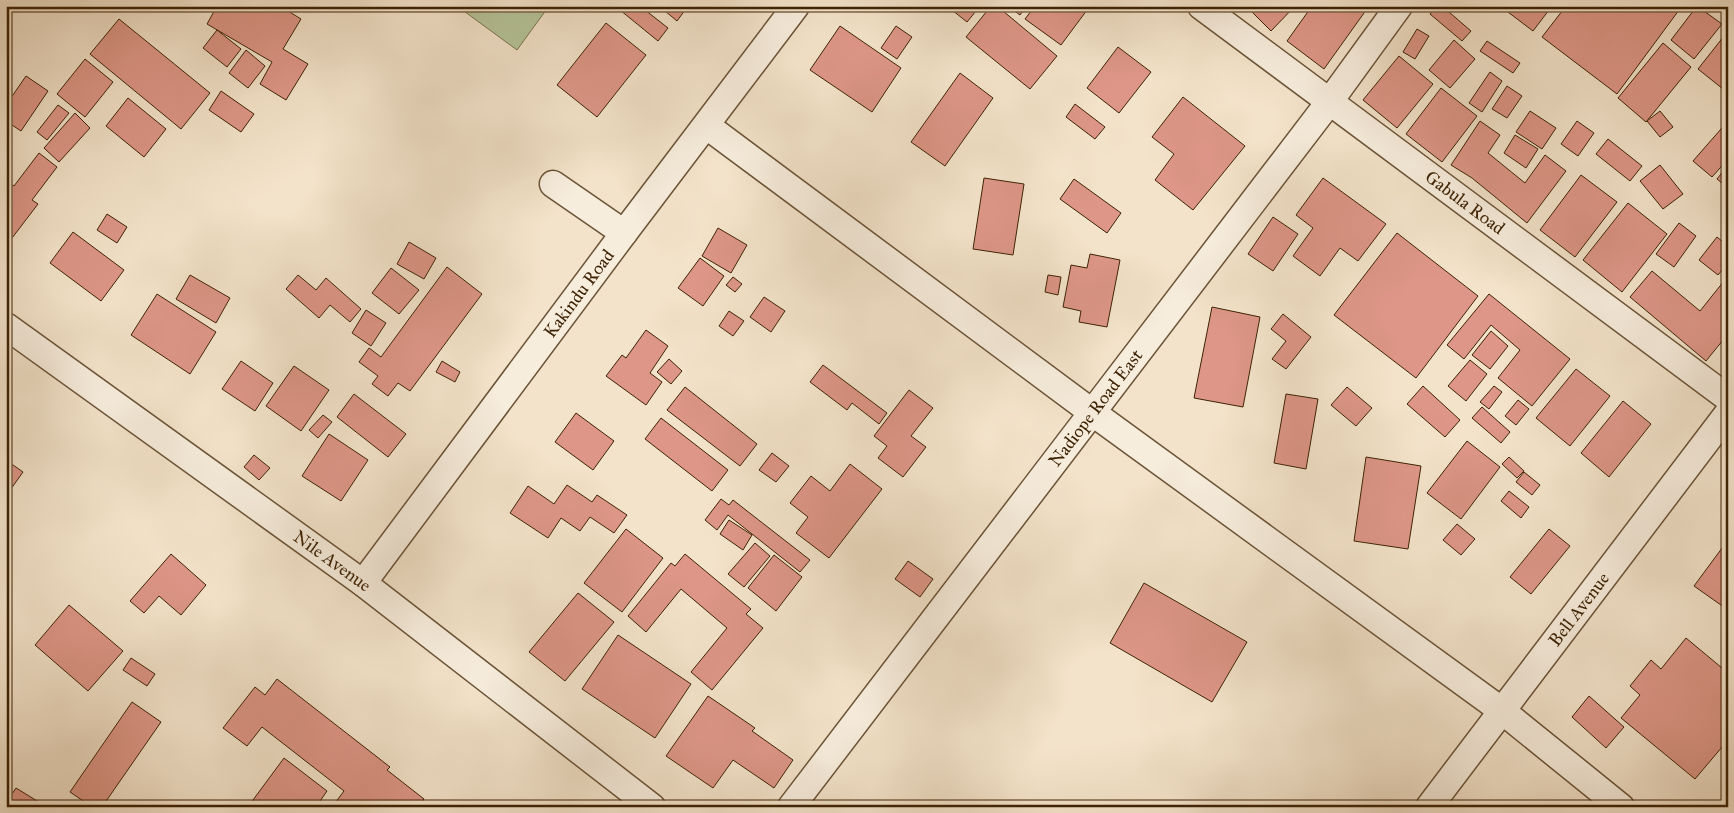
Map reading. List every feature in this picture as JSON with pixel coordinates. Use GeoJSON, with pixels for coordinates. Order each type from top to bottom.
{"type":"FeatureCollection","features":[{"type":"Feature","properties":{"kind":"street","name":"Kakindu Road"},"geometry":{"type":"LineString","coordinates":[[363,583],[796,6]]}},
{"type":"Feature","properties":{"kind":"street","name":"Gabula Road"},"geometry":{"type":"LineString","coordinates":[[1201,6],[1728,398]]}},
{"type":"Feature","properties":{"kind":"street","name":"Nadiope Road East"},"geometry":{"type":"LineString","coordinates":[[791,807],[1330,101],[1399,6]]}},
{"type":"Feature","properties":{"kind":"street"},"geometry":{"type":"LineString","coordinates":[[706,126],[1093,413],[1501,710],[1621,807]]}},
{"type":"Feature","properties":{"kind":"street"},"geometry":{"type":"LineString","coordinates":[[553,184],[624,233]]}},
{"type":"Feature","properties":{"kind":"street","name":"Nile Avenue"},"geometry":{"type":"LineString","coordinates":[[6,326],[363,583],[652,807]]}},
{"type":"Feature","properties":{"kind":"street","name":"Bell Avenue"},"geometry":{"type":"LineString","coordinates":[[1429,807],[1728,413]]}},
{"type":"Feature","properties":{"kind":"green space"},"geometry":{"type":"Polygon","coordinates":[[[457,6],[549,6],[517,50],[457,6]]]}},
{"type":"Feature","properties":{"kind":"building"},"geometry":{"type":"Polygon","coordinates":[[[217,6],[280,6],[301,19],[283,49],[308,64],[286,100],[260,84],[272,62],[207,24],[217,6]]]}},
{"type":"Feature","properties":{"kind":"building"},"geometry":{"type":"Polygon","coordinates":[[[623,6],[640,6],[668,28],[658,41],[620,10],[623,6]]]}},
{"type":"Feature","properties":{"kind":"building"},"geometry":{"type":"Polygon","coordinates":[[[659,6],[688,6],[677,21],[659,6]]]}},
{"type":"Feature","properties":{"kind":"building"},"geometry":{"type":"Polygon","coordinates":[[[947,6],[980,6],[967,22],[947,6]]]}},
{"type":"Feature","properties":{"kind":"building"},"geometry":{"type":"Polygon","coordinates":[[[991,6],[997,6],[1057,56],[1030,89],[966,37],[991,6]]]}},
{"type":"Feature","properties":{"kind":"building"},"geometry":{"type":"Polygon","coordinates":[[[1008,6],[1026,6],[1020,15],[1008,6]]]}},
{"type":"Feature","properties":{"kind":"building"},"geometry":{"type":"Polygon","coordinates":[[[1035,6],[1090,6],[1061,45],[1025,19],[1035,6]]]}},
{"type":"Feature","properties":{"kind":"building"},"geometry":{"type":"Polygon","coordinates":[[[1246,6],[1295,6],[1271,31],[1246,6]]]}},
{"type":"Feature","properties":{"kind":"building"},"geometry":{"type":"Polygon","coordinates":[[[1312,6],[1369,6],[1324,69],[1287,41],[1312,6]]]}},
{"type":"Feature","properties":{"kind":"building"},"geometry":{"type":"Polygon","coordinates":[[[1436,6],[1442,6],[1471,31],[1462,41],[1430,14],[1436,6]]]}},
{"type":"Feature","properties":{"kind":"building"},"geometry":{"type":"Polygon","coordinates":[[[1500,6],[1552,6],[1533,31],[1500,6]]]}},
{"type":"Feature","properties":{"kind":"building"},"geometry":{"type":"Polygon","coordinates":[[[1566,6],[1682,6],[1617,94],[1542,37],[1566,6]]]}},
{"type":"Feature","properties":{"kind":"building"},"geometry":{"type":"Polygon","coordinates":[[[1697,6],[1722,24],[1694,59],[1671,40],[1697,6]]]}},
{"type":"Feature","properties":{"kind":"building"},"geometry":{"type":"Polygon","coordinates":[[[119,19],[210,93],[181,129],[90,54],[119,19]]]}},
{"type":"Feature","properties":{"kind":"building"},"geometry":{"type":"Polygon","coordinates":[[[606,23],[646,55],[597,117],[557,85],[606,23]]]}},
{"type":"Feature","properties":{"kind":"building"},"geometry":{"type":"Polygon","coordinates":[[[840,26],[901,68],[872,112],[810,70],[840,26]]]}},
{"type":"Feature","properties":{"kind":"building"},"geometry":{"type":"Polygon","coordinates":[[[896,26],[912,37],[897,59],[881,48],[896,26]]]}},
{"type":"Feature","properties":{"kind":"building"},"geometry":{"type":"Polygon","coordinates":[[[1417,29],[1429,36],[1415,59],[1403,52],[1417,29]]]}},
{"type":"Feature","properties":{"kind":"building"},"geometry":{"type":"Polygon","coordinates":[[[217,30],[241,49],[227,67],[203,48],[217,30]]]}},
{"type":"Feature","properties":{"kind":"building"},"geometry":{"type":"Polygon","coordinates":[[[1728,31],[1728,93],[1698,69],[1728,31]]]}},
{"type":"Feature","properties":{"kind":"building"},"geometry":{"type":"Polygon","coordinates":[[[1454,40],[1475,59],[1450,88],[1429,70],[1454,40]]]}},
{"type":"Feature","properties":{"kind":"building"},"geometry":{"type":"Polygon","coordinates":[[[1487,41],[1520,63],[1513,73],[1480,51],[1487,41]]]}},
{"type":"Feature","properties":{"kind":"building"},"geometry":{"type":"Polygon","coordinates":[[[1663,43],[1691,67],[1646,122],[1618,98],[1663,43]]]}},
{"type":"Feature","properties":{"kind":"building"},"geometry":{"type":"Polygon","coordinates":[[[1118,47],[1151,72],[1119,113],[1087,88],[1118,47]]]}},
{"type":"Feature","properties":{"kind":"building"},"geometry":{"type":"Polygon","coordinates":[[[246,50],[265,66],[248,88],[229,73],[246,50]]]}},
{"type":"Feature","properties":{"kind":"building"},"geometry":{"type":"Polygon","coordinates":[[[1399,56],[1433,84],[1397,128],[1363,100],[1399,56]]]}},
{"type":"Feature","properties":{"kind":"building"},"geometry":{"type":"Polygon","coordinates":[[[85,59],[113,82],[85,117],[57,94],[85,59]]]}},
{"type":"Feature","properties":{"kind":"building"},"geometry":{"type":"Polygon","coordinates":[[[1490,72],[1502,81],[1482,112],[1469,103],[1490,72]]]}},
{"type":"Feature","properties":{"kind":"building"},"geometry":{"type":"Polygon","coordinates":[[[960,73],[993,98],[945,166],[911,142],[960,73]]]}},
{"type":"Feature","properties":{"kind":"building"},"geometry":{"type":"Polygon","coordinates":[[[26,76],[48,91],[21,131],[6,121],[6,105],[26,76]]]}},
{"type":"Feature","properties":{"kind":"building"},"geometry":{"type":"Polygon","coordinates":[[[1507,86],[1522,96],[1507,118],[1492,109],[1507,86]]]}},
{"type":"Feature","properties":{"kind":"building"},"geometry":{"type":"Polygon","coordinates":[[[1441,88],[1477,116],[1442,162],[1406,134],[1441,88]]]}},
{"type":"Feature","properties":{"kind":"building"},"geometry":{"type":"Polygon","coordinates":[[[221,91],[254,114],[241,132],[209,110],[221,91]]]}},
{"type":"Feature","properties":{"kind":"building"},"geometry":{"type":"Polygon","coordinates":[[[1183,97],[1245,146],[1193,210],[1155,180],[1174,154],[1152,137],[1183,97]]]}},
{"type":"Feature","properties":{"kind":"building"},"geometry":{"type":"Polygon","coordinates":[[[128,98],[166,129],[144,157],[106,126],[128,98]]]}},
{"type":"Feature","properties":{"kind":"building"},"geometry":{"type":"Polygon","coordinates":[[[1075,104],[1105,127],[1095,139],[1066,117],[1075,104]]]}},
{"type":"Feature","properties":{"kind":"building"},"geometry":{"type":"Polygon","coordinates":[[[58,105],[69,113],[47,140],[37,132],[58,105]]]}},
{"type":"Feature","properties":{"kind":"building"},"geometry":{"type":"Polygon","coordinates":[[[1530,111],[1556,128],[1542,149],[1516,132],[1530,111]]]}},
{"type":"Feature","properties":{"kind":"building"},"geometry":{"type":"Polygon","coordinates":[[[1660,111],[1673,127],[1660,137],[1647,121],[1660,111]]]}},
{"type":"Feature","properties":{"kind":"building"},"geometry":{"type":"Polygon","coordinates":[[[75,113],[90,128],[59,162],[44,148],[75,113]]]}},
{"type":"Feature","properties":{"kind":"building"},"geometry":{"type":"Polygon","coordinates":[[[1480,121],[1500,135],[1488,153],[1525,183],[1545,155],[1566,171],[1527,223],[1472,178],[1451,165],[1480,121]]]}},
{"type":"Feature","properties":{"kind":"building"},"geometry":{"type":"Polygon","coordinates":[[[1577,121],[1594,133],[1578,156],[1561,144],[1577,121]]]}},
{"type":"Feature","properties":{"kind":"building"},"geometry":{"type":"Polygon","coordinates":[[[1728,121],[1728,159],[1712,177],[1693,161],[1728,121]]]}},
{"type":"Feature","properties":{"kind":"building"},"geometry":{"type":"Polygon","coordinates":[[[1515,135],[1538,149],[1526,168],[1504,153],[1515,135]]]}},
{"type":"Feature","properties":{"kind":"building"},"geometry":{"type":"Polygon","coordinates":[[[1608,139],[1642,166],[1630,181],[1596,154],[1608,139]]]}},
{"type":"Feature","properties":{"kind":"building"},"geometry":{"type":"Polygon","coordinates":[[[39,153],[57,167],[32,200],[38,204],[9,242],[6,239],[6,180],[14,186],[39,153]]]}},
{"type":"Feature","properties":{"kind":"building"},"geometry":{"type":"Polygon","coordinates":[[[1660,165],[1683,194],[1663,209],[1640,181],[1660,165]]]}},
{"type":"Feature","properties":{"kind":"building"},"geometry":{"type":"Polygon","coordinates":[[[1728,165],[1728,188],[1717,179],[1728,165]]]}},
{"type":"Feature","properties":{"kind":"building"},"geometry":{"type":"Polygon","coordinates":[[[1581,175],[1617,202],[1575,257],[1540,230],[1581,175]]]}},
{"type":"Feature","properties":{"kind":"building"},"geometry":{"type":"Polygon","coordinates":[[[984,178],[1024,184],[1013,255],[973,249],[984,178]]]}},
{"type":"Feature","properties":{"kind":"building"},"geometry":{"type":"Polygon","coordinates":[[[1323,178],[1386,224],[1358,261],[1340,248],[1320,276],[1293,256],[1313,228],[1296,215],[1323,178]]]}},
{"type":"Feature","properties":{"kind":"building"},"geometry":{"type":"Polygon","coordinates":[[[1074,179],[1121,213],[1107,233],[1060,199],[1074,179]]]}},
{"type":"Feature","properties":{"kind":"building"},"geometry":{"type":"Polygon","coordinates":[[[1628,203],[1667,234],[1622,292],[1583,260],[1628,203]]]}},
{"type":"Feature","properties":{"kind":"building"},"geometry":{"type":"Polygon","coordinates":[[[107,214],[127,227],[117,243],[97,230],[107,214]]]}},
{"type":"Feature","properties":{"kind":"building"},"geometry":{"type":"Polygon","coordinates":[[[1273,217],[1298,234],[1273,271],[1248,254],[1273,217]]]}},
{"type":"Feature","properties":{"kind":"building"},"geometry":{"type":"Polygon","coordinates":[[[1679,223],[1696,236],[1674,267],[1656,254],[1679,223]]]}},
{"type":"Feature","properties":{"kind":"building"},"geometry":{"type":"Polygon","coordinates":[[[718,228],[747,245],[731,273],[702,256],[718,228]]]}},
{"type":"Feature","properties":{"kind":"building"},"geometry":{"type":"Polygon","coordinates":[[[73,232],[124,270],[101,301],[50,263],[73,232]]]}},
{"type":"Feature","properties":{"kind":"building"},"geometry":{"type":"Polygon","coordinates":[[[1397,233],[1478,296],[1416,378],[1334,315],[1397,233]]]}},
{"type":"Feature","properties":{"kind":"building"},"geometry":{"type":"Polygon","coordinates":[[[1717,237],[1728,246],[1728,263],[1718,275],[1699,260],[1717,237]]]}},
{"type":"Feature","properties":{"kind":"building"},"geometry":{"type":"Polygon","coordinates":[[[409,242],[436,258],[424,279],[397,264],[409,242]]]}},
{"type":"Feature","properties":{"kind":"building"},"geometry":{"type":"Polygon","coordinates":[[[1090,254],[1120,260],[1107,327],[1079,322],[1081,311],[1063,307],[1071,265],[1087,268],[1090,254]]]}},
{"type":"Feature","properties":{"kind":"building"},"geometry":{"type":"Polygon","coordinates":[[[700,258],[724,276],[703,306],[678,288],[700,258]]]}},
{"type":"Feature","properties":{"kind":"building"},"geometry":{"type":"Polygon","coordinates":[[[447,267],[482,294],[410,391],[398,383],[388,396],[372,384],[378,376],[359,362],[369,348],[381,357],[447,267]]]}},
{"type":"Feature","properties":{"kind":"building"},"geometry":{"type":"Polygon","coordinates":[[[391,268],[419,290],[399,314],[372,293],[391,268]]]}},
{"type":"Feature","properties":{"kind":"building"},"geometry":{"type":"Polygon","coordinates":[[[1652,271],[1700,311],[1728,276],[1728,334],[1706,361],[1630,297],[1652,271]]]}},
{"type":"Feature","properties":{"kind":"building"},"geometry":{"type":"Polygon","coordinates":[[[190,275],[230,298],[216,323],[176,299],[190,275]]]}},
{"type":"Feature","properties":{"kind":"building"},"geometry":{"type":"Polygon","coordinates":[[[298,275],[316,290],[326,278],[361,309],[350,322],[330,305],[319,318],[286,289],[298,275]]]}},
{"type":"Feature","properties":{"kind":"building"},"geometry":{"type":"Polygon","coordinates":[[[1048,275],[1061,277],[1058,295],[1045,292],[1048,275]]]}},
{"type":"Feature","properties":{"kind":"building"},"geometry":{"type":"Polygon","coordinates":[[[733,277],[742,284],[735,292],[726,285],[733,277]]]}},
{"type":"Feature","properties":{"kind":"building"},"geometry":{"type":"Polygon","coordinates":[[[157,294],[216,332],[190,374],[131,335],[157,294]]]}},
{"type":"Feature","properties":{"kind":"building"},"geometry":{"type":"Polygon","coordinates":[[[1489,294],[1570,359],[1532,406],[1498,378],[1520,350],[1491,325],[1464,359],[1447,345],[1489,294]]]}},
{"type":"Feature","properties":{"kind":"building"},"geometry":{"type":"Polygon","coordinates":[[[764,297],[785,311],[771,332],[750,317],[764,297]]]}},
{"type":"Feature","properties":{"kind":"building"},"geometry":{"type":"Polygon","coordinates":[[[1212,307],[1260,317],[1243,407],[1194,398],[1212,307]]]}},
{"type":"Feature","properties":{"kind":"building"},"geometry":{"type":"Polygon","coordinates":[[[366,310],[386,323],[371,346],[352,333],[366,310]]]}},
{"type":"Feature","properties":{"kind":"building"},"geometry":{"type":"Polygon","coordinates":[[[729,311],[744,321],[733,336],[719,326],[729,311]]]}},
{"type":"Feature","properties":{"kind":"building"},"geometry":{"type":"Polygon","coordinates":[[[1283,314],[1311,337],[1286,369],[1272,359],[1286,341],[1271,329],[1283,314]]]}},
{"type":"Feature","properties":{"kind":"building"},"geometry":{"type":"Polygon","coordinates":[[[646,330],[668,346],[650,373],[662,382],[646,405],[606,376],[622,355],[626,358],[646,330]]]}},
{"type":"Feature","properties":{"kind":"building"},"geometry":{"type":"Polygon","coordinates":[[[1491,331],[1508,346],[1490,369],[1472,355],[1491,331]]]}},
{"type":"Feature","properties":{"kind":"building"},"geometry":{"type":"Polygon","coordinates":[[[669,359],[682,371],[671,384],[657,372],[669,359]]]}},
{"type":"Feature","properties":{"kind":"building"},"geometry":{"type":"Polygon","coordinates":[[[1470,360],[1487,374],[1466,401],[1448,386],[1470,360]]]}},
{"type":"Feature","properties":{"kind":"building"},"geometry":{"type":"Polygon","coordinates":[[[241,361],[273,383],[255,411],[222,389],[241,361]]]}},
{"type":"Feature","properties":{"kind":"building"},"geometry":{"type":"Polygon","coordinates":[[[442,361],[460,372],[455,382],[436,372],[442,361]]]}},
{"type":"Feature","properties":{"kind":"building"},"geometry":{"type":"Polygon","coordinates":[[[823,365],[887,413],[879,424],[852,403],[847,410],[810,382],[823,365]]]}},
{"type":"Feature","properties":{"kind":"building"},"geometry":{"type":"Polygon","coordinates":[[[294,366],[329,390],[301,431],[266,406],[294,366]]]}},
{"type":"Feature","properties":{"kind":"building"},"geometry":{"type":"Polygon","coordinates":[[[1576,369],[1610,396],[1570,446],[1536,418],[1576,369]]]}},
{"type":"Feature","properties":{"kind":"building"},"geometry":{"type":"Polygon","coordinates":[[[1423,386],[1460,420],[1445,437],[1407,404],[1423,386]]]}},
{"type":"Feature","properties":{"kind":"building"},"geometry":{"type":"Polygon","coordinates":[[[1494,386],[1502,392],[1489,409],[1480,402],[1494,386]]]}},
{"type":"Feature","properties":{"kind":"building"},"geometry":{"type":"Polygon","coordinates":[[[685,387],[757,444],[740,466],[667,410],[685,387]]]}},
{"type":"Feature","properties":{"kind":"building"},"geometry":{"type":"Polygon","coordinates":[[[1347,387],[1372,408],[1356,426],[1331,405],[1347,387]]]}},
{"type":"Feature","properties":{"kind":"building"},"geometry":{"type":"Polygon","coordinates":[[[909,390],[933,408],[911,436],[926,447],[903,477],[878,458],[887,446],[874,436],[909,390]]]}},
{"type":"Feature","properties":{"kind":"building"},"geometry":{"type":"Polygon","coordinates":[[[354,394],[406,434],[388,457],[337,417],[354,394]]]}},
{"type":"Feature","properties":{"kind":"building"},"geometry":{"type":"Polygon","coordinates":[[[1286,394],[1318,399],[1306,469],[1274,463],[1286,394]]]}},
{"type":"Feature","properties":{"kind":"building"},"geometry":{"type":"Polygon","coordinates":[[[1518,400],[1529,409],[1516,425],[1505,416],[1518,400]]]}},
{"type":"Feature","properties":{"kind":"building"},"geometry":{"type":"Polygon","coordinates":[[[1623,401],[1651,424],[1609,477],[1581,453],[1623,401]]]}},
{"type":"Feature","properties":{"kind":"building"},"geometry":{"type":"Polygon","coordinates":[[[1482,407],[1510,432],[1501,443],[1472,418],[1482,407]]]}},
{"type":"Feature","properties":{"kind":"building"},"geometry":{"type":"Polygon","coordinates":[[[576,413],[614,441],[593,470],[555,442],[576,413]]]}},
{"type":"Feature","properties":{"kind":"building"},"geometry":{"type":"Polygon","coordinates":[[[323,415],[332,422],[318,438],[309,430],[323,415]]]}},
{"type":"Feature","properties":{"kind":"building"},"geometry":{"type":"Polygon","coordinates":[[[661,418],[728,470],[712,491],[645,439],[661,418]]]}},
{"type":"Feature","properties":{"kind":"building"},"geometry":{"type":"Polygon","coordinates":[[[329,434],[368,460],[341,501],[302,476],[329,434]]]}},
{"type":"Feature","properties":{"kind":"building"},"geometry":{"type":"Polygon","coordinates":[[[1467,441],[1500,467],[1461,519],[1427,493],[1467,441]]]}},
{"type":"Feature","properties":{"kind":"building"},"geometry":{"type":"Polygon","coordinates":[[[772,453],[789,466],[776,482],[759,470],[772,453]]]}},
{"type":"Feature","properties":{"kind":"building"},"geometry":{"type":"Polygon","coordinates":[[[254,455],[270,468],[259,480],[244,467],[254,455]]]}},
{"type":"Feature","properties":{"kind":"building"},"geometry":{"type":"Polygon","coordinates":[[[1366,457],[1421,466],[1408,549],[1354,541],[1366,457]]]}},
{"type":"Feature","properties":{"kind":"building"},"geometry":{"type":"Polygon","coordinates":[[[1509,457],[1524,471],[1517,478],[1502,464],[1509,457]]]}},
{"type":"Feature","properties":{"kind":"building"},"geometry":{"type":"Polygon","coordinates":[[[6,460],[23,472],[6,496],[6,460]]]}},
{"type":"Feature","properties":{"kind":"building"},"geometry":{"type":"Polygon","coordinates":[[[850,464],[882,489],[829,558],[796,533],[808,517],[790,503],[811,476],[830,491],[850,464]]]}},
{"type":"Feature","properties":{"kind":"building"},"geometry":{"type":"Polygon","coordinates":[[[1524,472],[1540,485],[1532,495],[1516,482],[1524,472]]]}},
{"type":"Feature","properties":{"kind":"building"},"geometry":{"type":"Polygon","coordinates":[[[567,485],[592,502],[597,495],[627,515],[614,533],[590,517],[580,531],[561,518],[548,538],[510,513],[528,486],[554,504],[567,485]]]}},
{"type":"Feature","properties":{"kind":"building"},"geometry":{"type":"Polygon","coordinates":[[[1509,491],[1529,507],[1521,518],[1501,501],[1509,491]]]}},
{"type":"Feature","properties":{"kind":"building"},"geometry":{"type":"Polygon","coordinates":[[[721,499],[729,505],[733,500],[810,560],[800,572],[728,515],[717,530],[705,520],[721,499]]]}},
{"type":"Feature","properties":{"kind":"building"},"geometry":{"type":"Polygon","coordinates":[[[729,520],[752,535],[743,550],[720,534],[729,520]]]}},
{"type":"Feature","properties":{"kind":"building"},"geometry":{"type":"Polygon","coordinates":[[[1457,524],[1475,539],[1461,555],[1443,540],[1457,524]]]}},
{"type":"Feature","properties":{"kind":"building"},"geometry":{"type":"Polygon","coordinates":[[[626,529],[663,558],[622,612],[584,583],[626,529]]]}},
{"type":"Feature","properties":{"kind":"building"},"geometry":{"type":"Polygon","coordinates":[[[1549,529],[1570,546],[1531,594],[1510,577],[1549,529]]]}},
{"type":"Feature","properties":{"kind":"building"},"geometry":{"type":"Polygon","coordinates":[[[1728,540],[1728,610],[1694,586],[1728,540]]]}},
{"type":"Feature","properties":{"kind":"building"},"geometry":{"type":"Polygon","coordinates":[[[755,543],[770,556],[744,587],[728,574],[755,543]]]}},
{"type":"Feature","properties":{"kind":"building"},"geometry":{"type":"Polygon","coordinates":[[[171,554],[206,585],[181,615],[159,596],[144,613],[130,601],[171,554]]]}},
{"type":"Feature","properties":{"kind":"building"},"geometry":{"type":"Polygon","coordinates":[[[685,554],[751,609],[746,614],[763,628],[712,690],[691,672],[727,628],[681,589],[646,632],[628,616],[671,563],[675,566],[685,554]]]}},
{"type":"Feature","properties":{"kind":"building"},"geometry":{"type":"Polygon","coordinates":[[[774,555],[802,577],[776,611],[748,588],[774,555]]]}},
{"type":"Feature","properties":{"kind":"building"},"geometry":{"type":"Polygon","coordinates":[[[908,561],[933,579],[920,597],[895,579],[908,561]]]}},
{"type":"Feature","properties":{"kind":"building"},"geometry":{"type":"Polygon","coordinates":[[[1144,583],[1247,642],[1212,702],[1110,643],[1144,583]]]}},
{"type":"Feature","properties":{"kind":"building"},"geometry":{"type":"Polygon","coordinates":[[[578,593],[614,622],[565,681],[529,652],[578,593]]]}},
{"type":"Feature","properties":{"kind":"building"},"geometry":{"type":"Polygon","coordinates":[[[69,605],[123,651],[88,691],[35,645],[69,605]]]}},
{"type":"Feature","properties":{"kind":"building"},"geometry":{"type":"Polygon","coordinates":[[[618,635],[691,684],[655,738],[582,689],[618,635]]]}},
{"type":"Feature","properties":{"kind":"building"},"geometry":{"type":"Polygon","coordinates":[[[1686,638],[1728,673],[1728,740],[1695,779],[1621,718],[1640,695],[1630,686],[1651,660],[1661,669],[1686,638]]]}},
{"type":"Feature","properties":{"kind":"building"},"geometry":{"type":"Polygon","coordinates":[[[131,658],[155,674],[147,686],[123,670],[131,658]]]}},
{"type":"Feature","properties":{"kind":"building"},"geometry":{"type":"Polygon","coordinates":[[[277,679],[390,767],[387,770],[424,799],[419,807],[332,807],[344,791],[262,727],[247,746],[223,728],[255,687],[265,695],[277,679]]]}},
{"type":"Feature","properties":{"kind":"building"},"geometry":{"type":"Polygon","coordinates":[[[708,696],[755,728],[752,731],[793,760],[774,788],[733,760],[713,788],[666,756],[708,696]]]}},
{"type":"Feature","properties":{"kind":"building"},"geometry":{"type":"Polygon","coordinates":[[[1589,696],[1624,727],[1606,748],[1572,717],[1589,696]]]}},
{"type":"Feature","properties":{"kind":"building"},"geometry":{"type":"Polygon","coordinates":[[[132,702],[161,722],[102,807],[92,807],[70,792],[132,702]]]}},
{"type":"Feature","properties":{"kind":"building"},"geometry":{"type":"Polygon","coordinates":[[[284,758],[327,791],[316,807],[253,807],[250,804],[284,758]]]}},
{"type":"Feature","properties":{"kind":"building"},"geometry":{"type":"Polygon","coordinates":[[[16,788],[47,807],[6,807],[6,803],[16,788]]]}}]}
